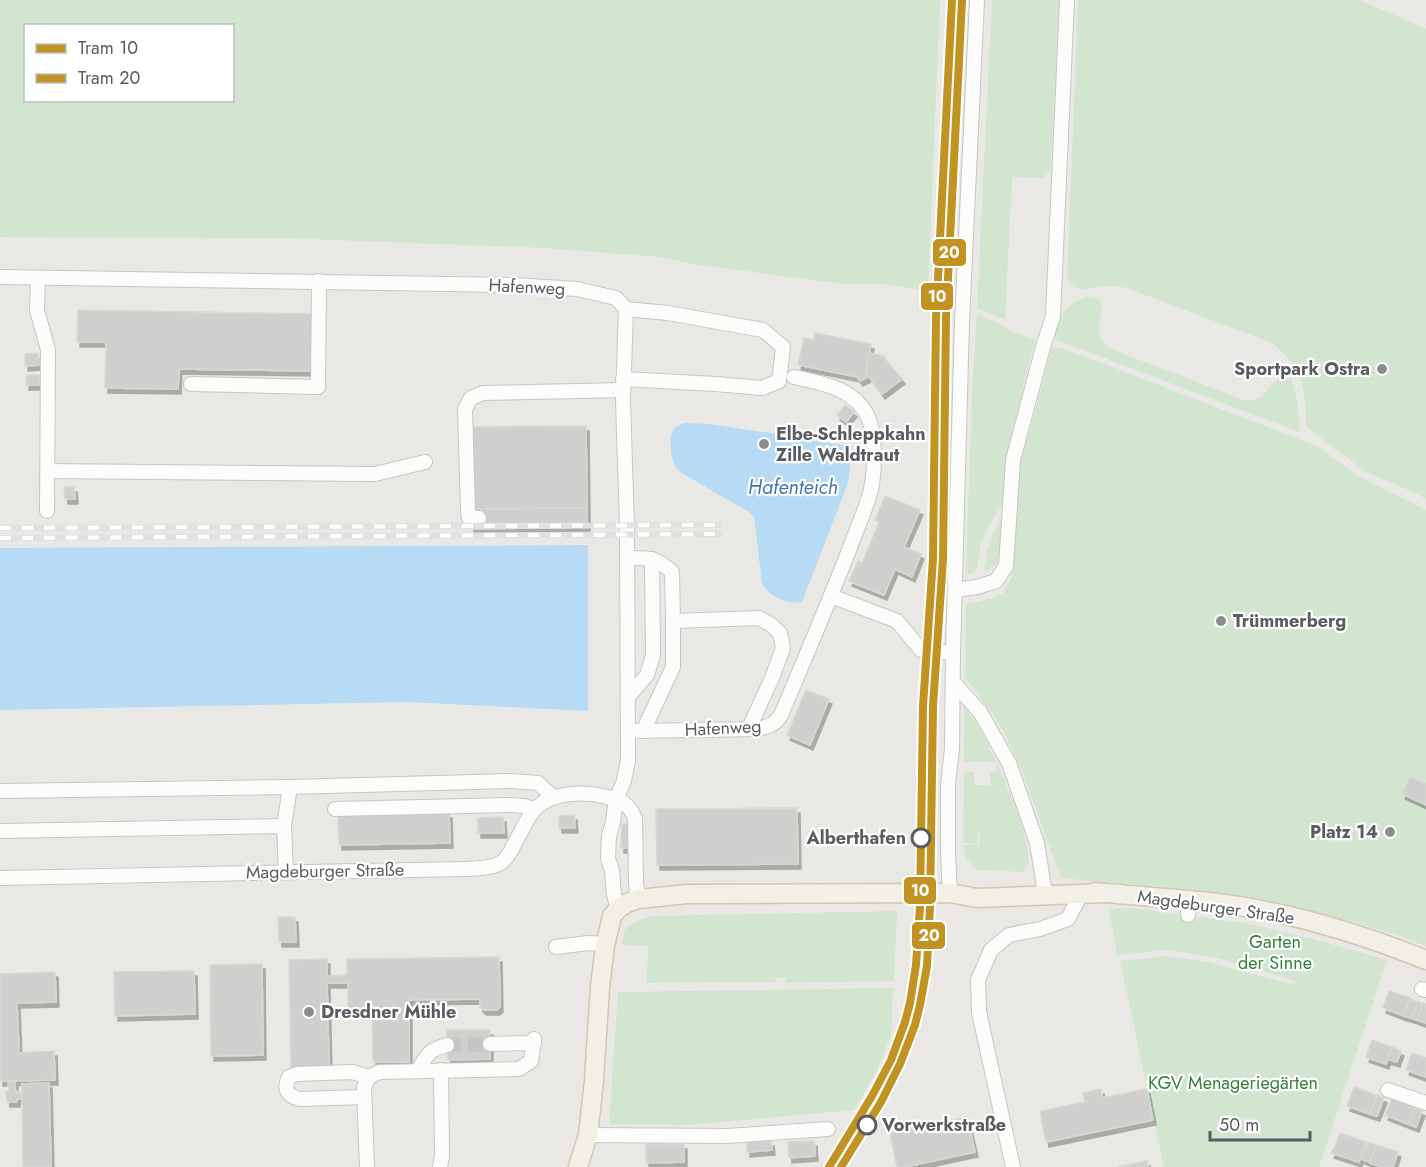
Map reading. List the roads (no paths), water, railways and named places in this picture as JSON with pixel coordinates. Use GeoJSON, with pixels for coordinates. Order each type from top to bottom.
{"type":"FeatureCollection","features":[{"type":"Feature","properties":{"kind":"main road","name":"Magdeburger Straße"},"geometry":{"type":"LineString","coordinates":[[950,893],[977,886],[1044,887],[1141,895],[1188,908],[1219,903],[1304,919],[1386,944],[1426,960]]}},
{"type":"Feature","properties":{"kind":"main road","name":"Magdeburger Straße"},"geometry":{"type":"LineString","coordinates":[[638,899],[687,894],[950,893],[976,898],[1106,893]]}},
{"type":"Feature","properties":{"kind":"main road"},"geometry":{"type":"LineString","coordinates":[[579,1167],[588,1135],[605,944],[612,916],[627,903],[638,899]]}},
{"type":"Feature","properties":{"kind":"street"},"geometry":{"type":"LineString","coordinates":[[950,893],[948,785],[952,749],[963,321],[977,0]]}},
{"type":"Feature","properties":{"kind":"street"},"geometry":{"type":"LineString","coordinates":[[955,590],[996,581],[1006,566],[1013,460],[1053,316],[1067,0]]}},
{"type":"Feature","properties":{"kind":"street","name":"Hafenweg"},"geometry":{"type":"LineString","coordinates":[[0,277],[514,285],[577,289],[616,298],[626,309]]}},
{"type":"Feature","properties":{"kind":"street"},"geometry":{"type":"LineString","coordinates":[[38,278],[37,310],[48,350],[47,511]]}},
{"type":"Feature","properties":{"kind":"street"},"geometry":{"type":"LineString","coordinates":[[191,384],[318,387],[319,281]]}},
{"type":"Feature","properties":{"kind":"street"},"geometry":{"type":"LineString","coordinates":[[478,518],[469,518],[468,511],[465,409],[471,398],[483,393],[623,384],[716,384],[762,388],[779,381],[783,347],[763,330],[668,313],[626,309],[623,384],[628,760],[624,781],[616,799],[608,847],[614,896],[618,909]]}},
{"type":"Feature","properties":{"kind":"street"},"geometry":{"type":"LineString","coordinates":[[794,377],[833,386],[855,399],[867,416],[872,432],[874,464],[871,491],[831,596],[897,621],[921,650],[953,653]]}},
{"type":"Feature","properties":{"kind":"street"},"geometry":{"type":"LineString","coordinates":[[48,471],[375,474],[425,462]]}},
{"type":"Feature","properties":{"kind":"street"},"geometry":{"type":"LineString","coordinates":[[627,558],[662,562],[672,572],[673,666],[643,731]]}},
{"type":"Feature","properties":{"kind":"street"},"geometry":{"type":"LineString","coordinates":[[627,697],[647,675],[653,655],[652,560]]}},
{"type":"Feature","properties":{"kind":"street","name":"Hafenweg"},"geometry":{"type":"LineString","coordinates":[[628,731],[759,729],[777,722],[831,596]]}},
{"type":"Feature","properties":{"kind":"street"},"geometry":{"type":"LineString","coordinates":[[673,621],[759,618],[780,633],[783,648],[749,728]]}},
{"type":"Feature","properties":{"kind":"street"},"geometry":{"type":"LineString","coordinates":[[953,682],[980,712],[1009,763],[1037,843],[1044,887]]}},
{"type":"Feature","properties":{"kind":"street"},"geometry":{"type":"LineString","coordinates":[[0,791],[510,781],[538,783],[554,798]]}},
{"type":"Feature","properties":{"kind":"street"},"geometry":{"type":"LineString","coordinates":[[285,872],[284,826],[290,787]]}},
{"type":"Feature","properties":{"kind":"street"},"geometry":{"type":"LineString","coordinates":[[335,809],[511,805],[534,809],[554,798],[580,794],[597,794],[616,799],[631,809],[635,819],[638,899]]}},
{"type":"Feature","properties":{"kind":"street","name":"Magdeburger Straße"},"geometry":{"type":"LineString","coordinates":[[0,878],[488,867],[501,862],[507,855],[534,809]]}},
{"type":"Feature","properties":{"kind":"street"},"geometry":{"type":"LineString","coordinates":[[0,831],[284,826]]}},
{"type":"Feature","properties":{"kind":"street"},"geometry":{"type":"LineString","coordinates":[[1013,1167],[979,1012],[978,980],[991,950],[1010,935],[1040,929],[1068,919],[1081,894]]}},
{"type":"Feature","properties":{"kind":"street"},"geometry":{"type":"LineString","coordinates":[[556,946],[605,944]]}},
{"type":"Feature","properties":{"kind":"street"},"geometry":{"type":"LineString","coordinates":[[367,1167],[364,1087],[369,1077],[379,1072],[519,1069],[531,1061],[534,1041],[490,1044]]}},
{"type":"Feature","properties":{"kind":"street"},"geometry":{"type":"LineString","coordinates":[[418,1071],[428,1053],[447,1045]]}},
{"type":"Feature","properties":{"kind":"street"},"geometry":{"type":"LineString","coordinates":[[440,1167],[442,1156],[441,1070]]}},
{"type":"Feature","properties":{"kind":"street"},"geometry":{"type":"LineString","coordinates":[[364,1097],[300,1099],[292,1097],[287,1091],[286,1084],[289,1077],[297,1074],[352,1072],[369,1077]]}},
{"type":"Feature","properties":{"kind":"street"},"geometry":{"type":"LineString","coordinates":[[1388,1090],[1426,1103]]}},
{"type":"Feature","properties":{"kind":"street"},"geometry":{"type":"LineString","coordinates":[[588,1135],[727,1136],[828,1129]]}},
{"type":"Feature","properties":{"kind":"water","name":"Hafenteich"},"geometry":{"type":"Polygon","coordinates":[[[685,423],[708,424],[850,446],[848,483],[802,602],[791,602],[779,598],[769,592],[762,583],[754,517],[680,472],[676,467],[672,456],[671,437],[676,427],[685,423]]]}},
{"type":"Feature","properties":{"kind":"water"},"geometry":{"type":"Polygon","coordinates":[[[588,545],[588,711],[408,702],[0,710],[0,548],[588,545]]]}},
{"type":"Feature","properties":{"kind":"tunnel"},"geometry":{"type":"LineString","coordinates":[[447,1045],[490,1044]]}},
{"type":"Feature","properties":{"kind":"railway"},"geometry":{"type":"LineString","coordinates":[[0,528],[719,525]]}},
{"type":"Feature","properties":{"kind":"railway"},"geometry":{"type":"LineString","coordinates":[[0,538],[719,534]]}},
{"type":"Feature","properties":{"kind":"tram line","name":"10"},"geometry":{"type":"LineString","coordinates":[[829,1167],[891,1060],[905,1022],[916,965],[920,907],[923,706],[933,559],[936,318],[952,0]]}},
{"type":"Feature","properties":{"kind":"tram line","name":"20"},"geometry":{"type":"LineString","coordinates":[[841,1167],[881,1102],[900,1064],[915,1025],[927,966],[933,706],[943,559],[946,318],[962,1]]}},
{"type":"Feature","properties":{"kind":"place","name":"Sportpark Ostra"},"geometry":{"type":"Point","coordinates":[1382,369]}},
{"type":"Feature","properties":{"kind":"place","name":"Elbe-Schleppkahn Zille Waldtraut"},"geometry":{"type":"Point","coordinates":[764,444]}},
{"type":"Feature","properties":{"kind":"place","name":"Trümmerberg"},"geometry":{"type":"Point","coordinates":[1221,621]}},
{"type":"Feature","properties":{"kind":"place","name":"Platz 14"},"geometry":{"type":"Point","coordinates":[1390,832]}},
{"type":"Feature","properties":{"kind":"place","name":"Alberthafen"},"geometry":{"type":"Point","coordinates":[921,838]}},
{"type":"Feature","properties":{"kind":"place","name":"Dresdner Mühle"},"geometry":{"type":"Point","coordinates":[309,1012]}},
{"type":"Feature","properties":{"kind":"place","name":"Vorwerkstraße"},"geometry":{"type":"Point","coordinates":[867,1125]}},
{"type":"Feature","properties":{"kind":"park label","name":"Garten der Sinne"},"geometry":{"type":"Point","coordinates":[1275,952]}},
{"type":"Feature","properties":{"kind":"park label","name":"KGV Menageriegärten"},"geometry":{"type":"Point","coordinates":[1233,1083]}}]}
